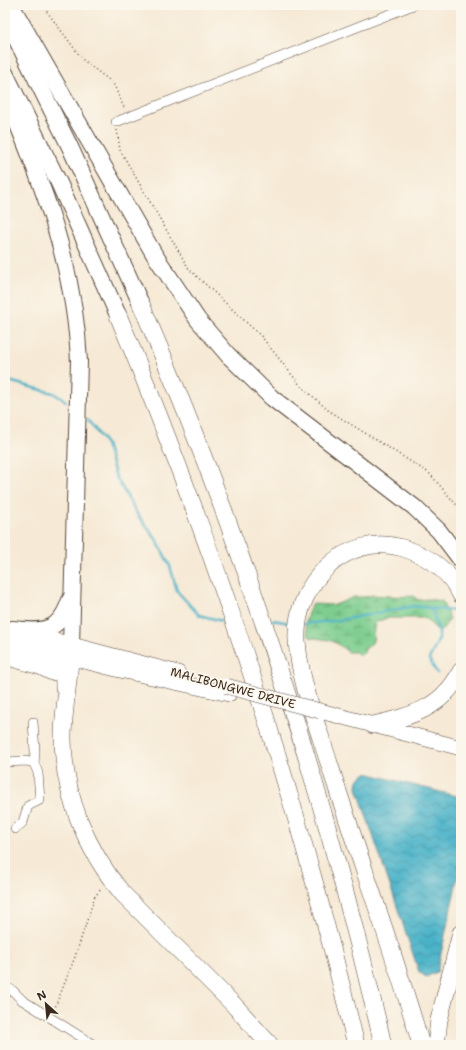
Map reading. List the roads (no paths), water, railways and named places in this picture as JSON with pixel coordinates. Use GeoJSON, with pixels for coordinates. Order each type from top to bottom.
{"type":"FeatureCollection","features":[{"type":"Feature","properties":{"kind":"highway"},"geometry":{"type":"LineString","coordinates":[[11,5],[154,254],[177,291],[207,331],[240,368],[272,398],[424,516],[450,544],[461,560]]}},
{"type":"Feature","properties":{"kind":"highway"},"geometry":{"type":"LineString","coordinates":[[5,16],[83,175],[142,304],[218,494],[287,690],[338,863],[384,1045]]}},
{"type":"Feature","properties":{"kind":"highway"},"geometry":{"type":"LineString","coordinates":[[5,74],[59,183],[118,315],[204,531],[258,690],[305,843],[356,1045]]}},
{"type":"Feature","properties":{"kind":"highway"},"geometry":{"type":"LineString","coordinates":[[5,93],[59,237],[74,300],[79,362],[71,651],[63,734],[64,753],[71,797],[84,832],[112,880],[233,1004],[270,1045]]}},
{"type":"Feature","properties":{"kind":"highway"},"geometry":{"type":"LineString","coordinates":[[421,1045],[346,818],[302,671],[297,638],[298,624],[303,602],[312,584],[324,569],[342,556],[367,546],[399,547],[428,558],[450,577],[461,595]]}},
{"type":"Feature","properties":{"kind":"highway"},"geometry":{"type":"LineString","coordinates":[[7,633],[38,632],[51,628],[66,613],[73,591]]}},
{"type":"Feature","properties":{"kind":"highway"},"geometry":{"type":"LineString","coordinates":[[22,645],[45,658],[61,670],[63,674],[65,708]]}},
{"type":"Feature","properties":{"kind":"highway"},"geometry":{"type":"LineString","coordinates":[[5,656],[49,671],[54,674],[64,688]]}},
{"type":"Feature","properties":{"kind":"highway"},"geometry":{"type":"LineString","coordinates":[[373,725],[419,712],[437,702],[448,693],[461,671]]}},
{"type":"Feature","properties":{"kind":"highway"},"geometry":{"type":"LineString","coordinates":[[436,1045],[439,1020],[461,933]]}},
{"type":"Feature","properties":{"kind":"main road","name":"MALIBONGWE DRIVE"},"geometry":{"type":"LineString","coordinates":[[7,633],[22,645],[71,651]]}},
{"type":"Feature","properties":{"kind":"main road","name":"MALIBONGWE DRIVE"},"geometry":{"type":"LineString","coordinates":[[7,633],[71,651],[322,715],[458,753]]}},
{"type":"Feature","properties":{"kind":"main road","name":"MALIBONGWE DRIVE"},"geometry":{"type":"LineString","coordinates":[[322,715],[373,725],[458,753]]}},
{"type":"Feature","properties":{"kind":"street"},"geometry":{"type":"LineString","coordinates":[[116,122],[412,5]]}},
{"type":"Feature","properties":{"kind":"street"},"geometry":{"type":"LineString","coordinates":[[15,829],[23,822],[28,806],[40,800],[38,773],[34,763],[35,752],[33,722]]}},
{"type":"Feature","properties":{"kind":"street"},"geometry":{"type":"LineString","coordinates":[[5,762],[26,761],[34,763]]}},
{"type":"Feature","properties":{"kind":"street"},"geometry":{"type":"LineString","coordinates":[[5,987],[12,990],[22,1000],[94,1045]]}},
{"type":"Feature","properties":{"kind":"water"},"geometry":{"type":"Polygon","coordinates":[[[366,773],[461,797],[461,862],[437,972],[426,977],[419,972],[357,788],[359,779],[366,773]]]}},
{"type":"Feature","properties":{"kind":"waterway"},"geometry":{"type":"LineString","coordinates":[[5,380],[53,393],[66,401]]}},
{"type":"Feature","properties":{"kind":"waterway"},"geometry":{"type":"LineString","coordinates":[[88,420],[106,444],[116,477],[137,514],[156,539],[170,566],[177,591],[199,615],[226,622]]}},
{"type":"Feature","properties":{"kind":"waterway"},"geometry":{"type":"LineString","coordinates":[[304,624],[341,620],[414,606],[454,611]]}},
{"type":"Feature","properties":{"kind":"waterway"},"geometry":{"type":"LineString","coordinates":[[431,608],[439,631],[439,639],[429,659],[437,673]]}},
{"type":"Feature","properties":{"kind":"waterway"},"geometry":{"type":"LineString","coordinates":[[273,620],[290,623]]}}]}
